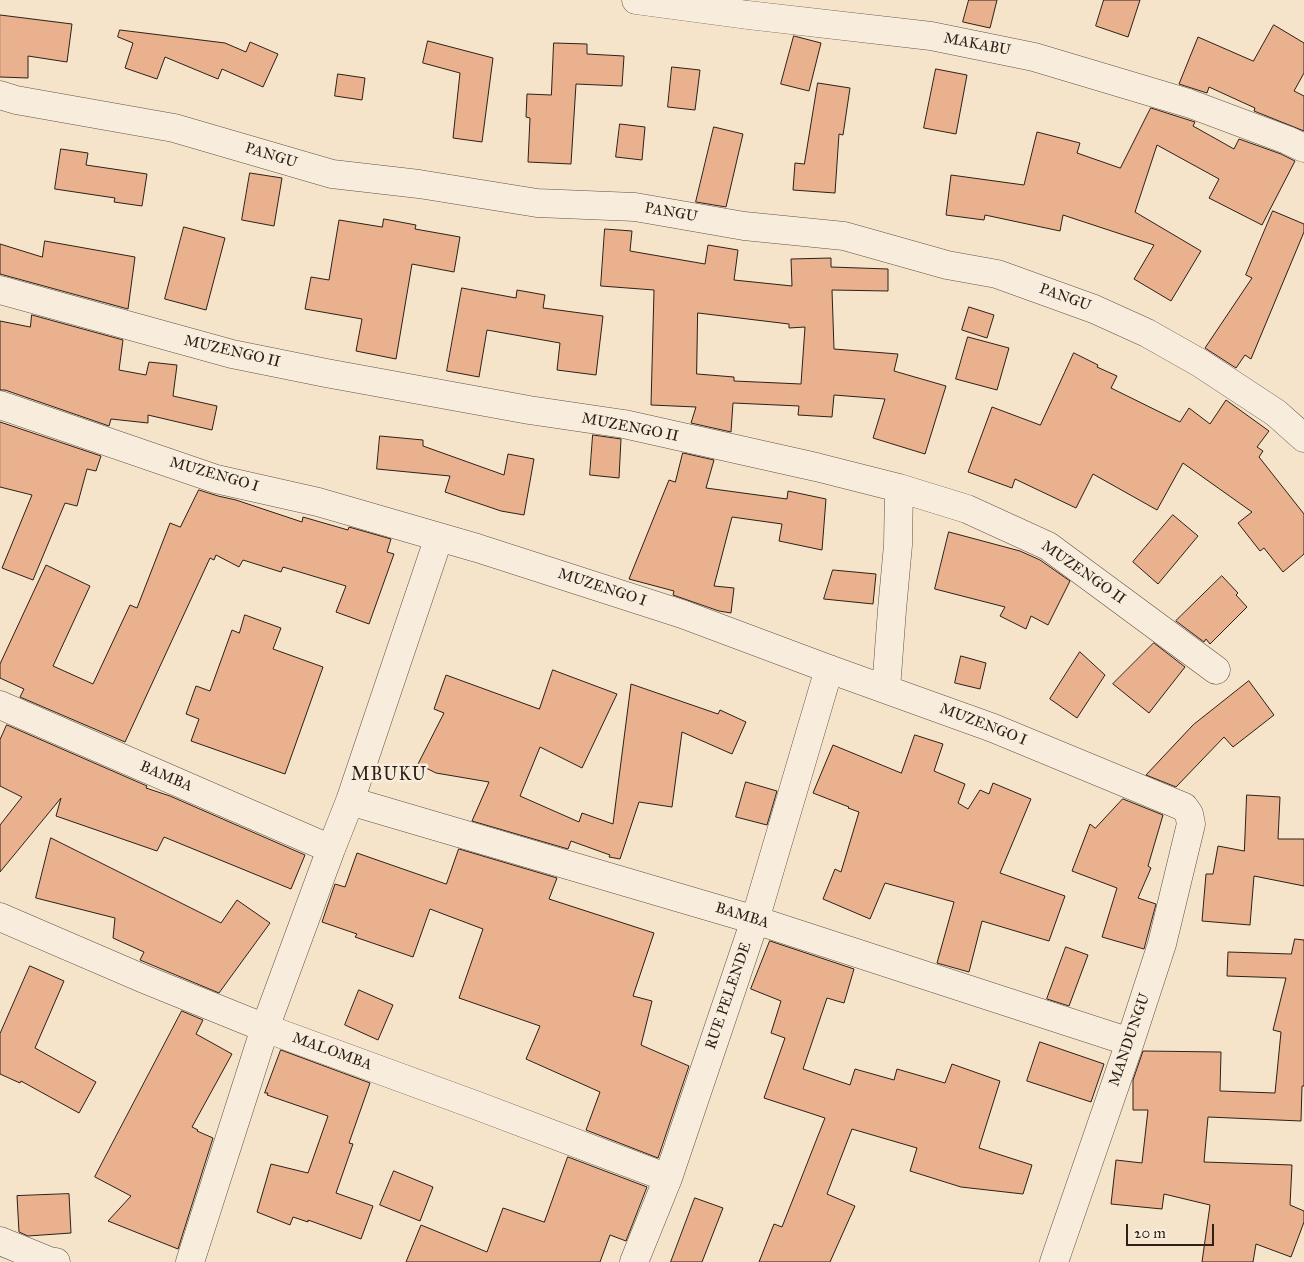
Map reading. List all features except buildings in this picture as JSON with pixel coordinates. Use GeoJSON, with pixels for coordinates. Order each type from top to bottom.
{"type":"FeatureCollection","features":[{"type":"Feature","properties":{"kind":"street","name":"MAKABU"},"geometry":{"type":"LineString","coordinates":[[636,0],[931,36],[1034,57],[1188,103],[1304,148]]}},
{"type":"Feature","properties":{"kind":"street","name":"PANGU"},"geometry":{"type":"LineString","coordinates":[[0,95],[16,100],[174,128],[332,174],[419,184],[537,203],[635,207],[744,226],[844,236],[947,265],[997,274],[1094,308],[1147,333],[1200,363],[1276,413],[1304,438]]}},
{"type":"Feature","properties":{"kind":"street","name":"MUZENGO II"},"geometry":{"type":"LineString","coordinates":[[0,290],[232,354],[529,410],[624,424],[695,441],[764,454],[899,488],[967,509],[1048,546],[1216,670]]}},
{"type":"Feature","properties":{"kind":"street","name":"MUZENGO I"},"geometry":{"type":"LineString","coordinates":[[0,405],[216,479],[318,502],[439,537],[682,614],[1011,736],[1184,807],[1189,814]]}},
{"type":"Feature","properties":{"kind":"street"},"geometry":{"type":"LineString","coordinates":[[886,689],[898,545],[899,488]]}},
{"type":"Feature","properties":{"kind":"street"},"geometry":{"type":"LineString","coordinates":[[190,1262],[266,1028],[350,801],[439,537]]}},
{"type":"Feature","properties":{"kind":"street","name":"RUE PELENDE"},"geometry":{"type":"LineString","coordinates":[[634,1262],[668,1178],[755,920],[829,669]]}},
{"type":"Feature","properties":{"kind":"street","name":"BAMBA"},"geometry":{"type":"LineString","coordinates":[[0,705],[331,849]]}},
{"type":"Feature","properties":{"kind":"street","name":"BAMBA"},"geometry":{"type":"LineString","coordinates":[[350,801],[755,920],[1130,1042]]}},
{"type":"Feature","properties":{"kind":"street","name":"MANDUNGU"},"geometry":{"type":"LineString","coordinates":[[1054,1262],[1162,944],[1191,824],[1189,814]]}},
{"type":"Feature","properties":{"kind":"street","name":"MALOMBA"},"geometry":{"type":"LineString","coordinates":[[0,917],[144,979],[266,1028],[668,1178]]}},
{"type":"Feature","properties":{"kind":"street"},"geometry":{"type":"LineString","coordinates":[[0,1241],[49,1261],[56,1262]]}},
{"type":"Feature","properties":{"kind":"district","name":"MBUKU"},"geometry":{"type":"Point","coordinates":[389,776]}}]}
